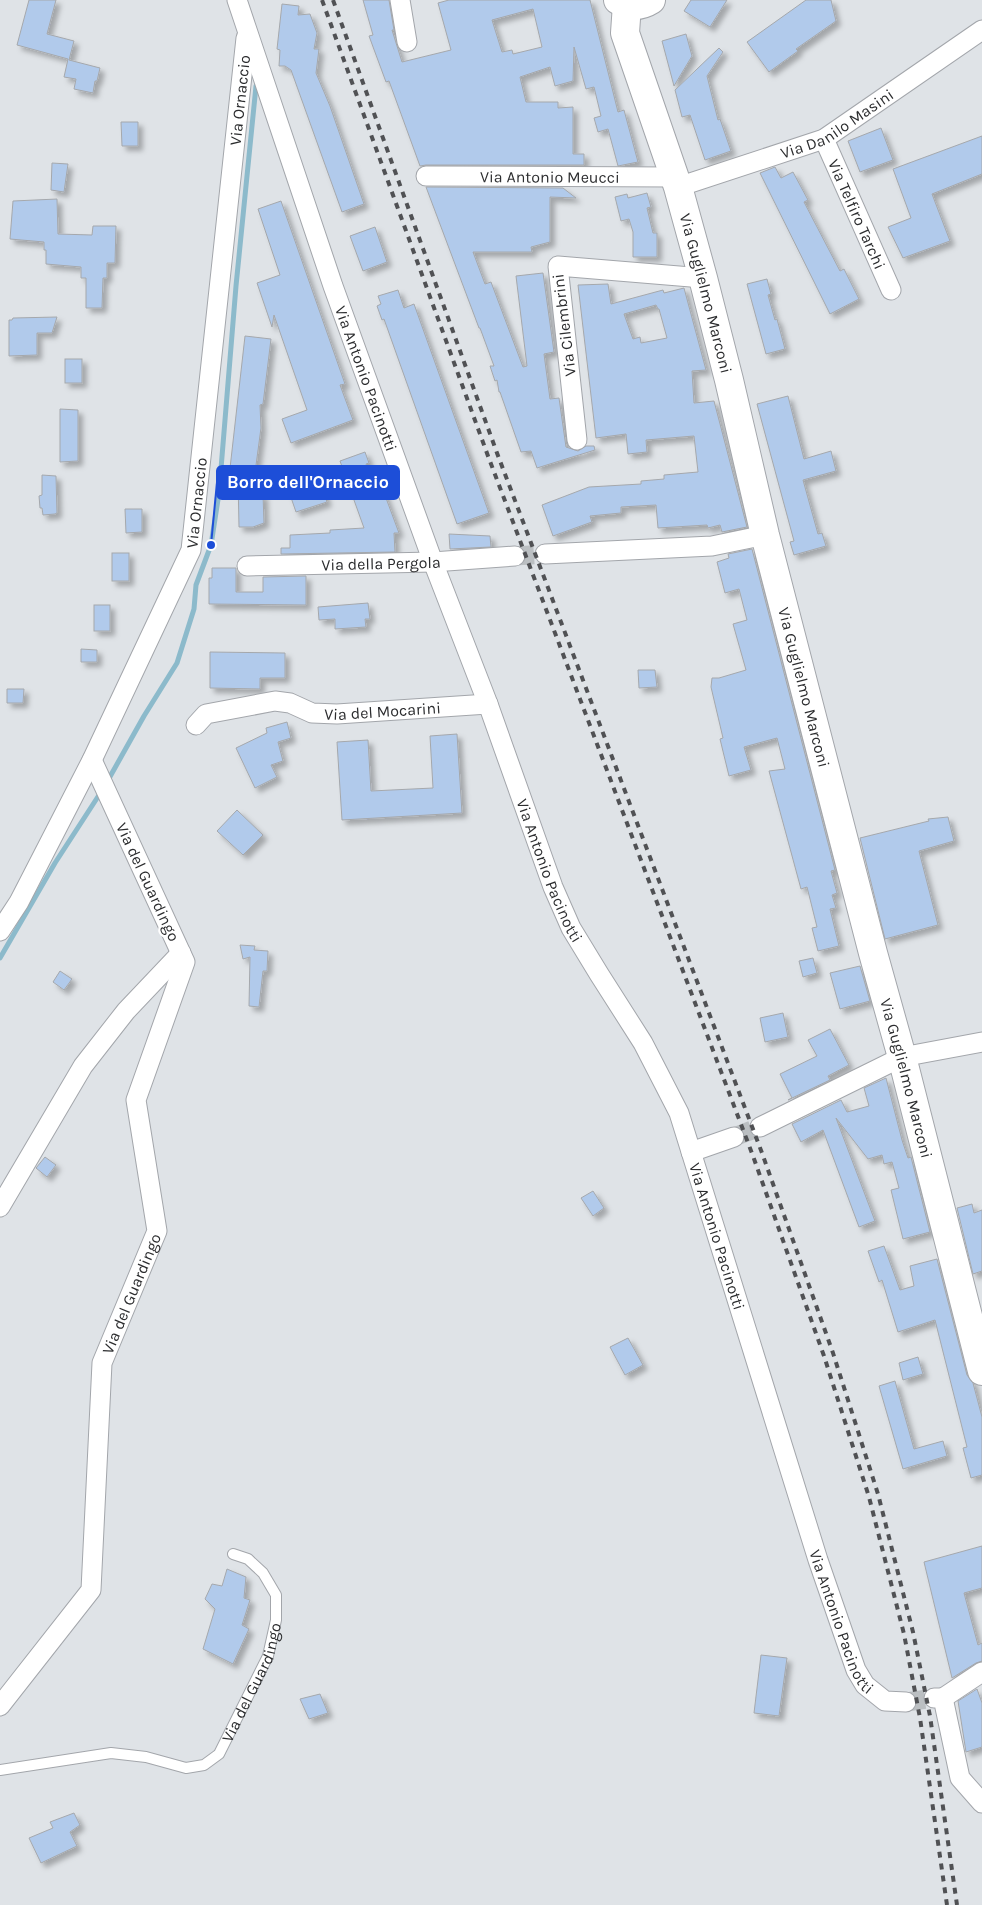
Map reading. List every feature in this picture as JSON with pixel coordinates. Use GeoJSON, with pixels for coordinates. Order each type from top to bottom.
{"type":"FeatureCollection","features":[{"type":"Feature","properties":{"kind":"street","name":"Via Antonio Pacinotti"},"geometry":{"type":"LineString","coordinates":[[237,0],[336,295],[433,562],[488,704],[556,896],[571,928],[598,974],[643,1043],[679,1113],[818,1560],[856,1670],[865,1685],[885,1700],[906,1702]]}},
{"type":"Feature","properties":{"kind":"street"},"geometry":{"type":"LineString","coordinates":[[400,0],[407,42]]}},
{"type":"Feature","properties":{"kind":"street","name":"Via Guglielmo Marconi"},"geometry":{"type":"LineString","coordinates":[[632,2],[625,33],[676,182],[703,278],[730,380],[764,535],[902,1056],[982,1371]]}},
{"type":"Feature","properties":{"kind":"street","name":"Via Danilo Masini"},"geometry":{"type":"LineString","coordinates":[[676,182],[824,139],[982,30]]}},
{"type":"Feature","properties":{"kind":"street","name":"Via Ornaccio"},"geometry":{"type":"LineString","coordinates":[[0,931],[19,902],[96,768],[191,550],[247,32]]}},
{"type":"Feature","properties":{"kind":"street","name":"Via Telfiro Tarchi"},"geometry":{"type":"LineString","coordinates":[[824,139],[891,290]]}},
{"type":"Feature","properties":{"kind":"street","name":"Via Antonio Meucci"},"geometry":{"type":"LineString","coordinates":[[426,176],[676,182]]}},
{"type":"Feature","properties":{"kind":"street","name":"Via Cilembrini"},"geometry":{"type":"LineString","coordinates":[[578,440],[558,266],[703,278]]}},
{"type":"Feature","properties":{"kind":"street"},"geometry":{"type":"LineString","coordinates":[[545,554],[712,546],[764,535]]}},
{"type":"Feature","properties":{"kind":"street","name":"Via della Pergola"},"geometry":{"type":"LineString","coordinates":[[247,566],[433,562],[515,556]]}},
{"type":"Feature","properties":{"kind":"street","name":"Via del Mocarini"},"geometry":{"type":"LineString","coordinates":[[196,725],[206,714],[275,701],[290,703],[312,713],[336,714],[488,704]]}},
{"type":"Feature","properties":{"kind":"street","name":"Via del Guardingo"},"geometry":{"type":"LineString","coordinates":[[0,1706],[90,1590],[102,1363],[157,1231],[136,1100],[185,962],[96,768]]}},
{"type":"Feature","properties":{"kind":"street"},"geometry":{"type":"LineString","coordinates":[[0,1207],[83,1066],[126,1012],[181,953]]}},
{"type":"Feature","properties":{"kind":"street"},"geometry":{"type":"LineString","coordinates":[[760,1127],[902,1056],[982,1042]]}},
{"type":"Feature","properties":{"kind":"street"},"geometry":{"type":"LineString","coordinates":[[692,1152],[734,1137]]}},
{"type":"Feature","properties":{"kind":"street"},"geometry":{"type":"LineString","coordinates":[[982,1672],[938,1698],[960,1778],[982,1803]]}},
{"type":"Feature","properties":{"kind":"lane","name":"Via del Guardingo"},"geometry":{"type":"LineString","coordinates":[[0,1770],[111,1753],[146,1757],[186,1768],[204,1765],[219,1754],[268,1656],[276,1620],[276,1595],[263,1573],[248,1559],[233,1554]]}},
{"type":"Feature","properties":{"kind":"building"},"geometry":{"type":"Polygon","coordinates":[[[29,0],[56,0],[47,34],[74,41],[69,60],[100,68],[93,93],[74,89],[76,79],[64,77],[68,59],[17,45],[29,0]]]}},
{"type":"Feature","properties":{"kind":"building"},"geometry":{"type":"Polygon","coordinates":[[[363,0],[389,0],[394,30],[392,30],[402,62],[451,50],[438,3],[449,0],[590,0],[618,112],[624,110],[638,162],[618,166],[608,129],[598,132],[594,118],[601,116],[594,87],[586,89],[574,47],[573,81],[555,86],[550,67],[520,77],[526,102],[558,102],[558,108],[573,107],[573,154],[584,154],[584,165],[420,166],[389,81],[386,82],[369,36],[373,35],[363,0]],[[533,9],[492,20],[502,52],[512,50],[513,54],[542,47],[533,9]]]}},
{"type":"Feature","properties":{"kind":"building"},"geometry":{"type":"Polygon","coordinates":[[[691,0],[727,0],[710,27],[684,11],[691,0]]]}},
{"type":"Feature","properties":{"kind":"building"},"geometry":{"type":"Polygon","coordinates":[[[806,0],[831,0],[836,21],[796,49],[798,51],[769,72],[747,42],[806,0]]]}},
{"type":"Feature","properties":{"kind":"building"},"geometry":{"type":"Polygon","coordinates":[[[282,4],[299,6],[298,15],[310,14],[317,33],[314,49],[319,49],[316,73],[330,106],[364,204],[342,212],[291,70],[285,66],[279,66],[280,50],[277,49],[282,4]]]}},
{"type":"Feature","properties":{"kind":"building"},"geometry":{"type":"Polygon","coordinates":[[[686,34],[692,56],[674,86],[662,41],[686,34]]]}},
{"type":"Feature","properties":{"kind":"building"},"geometry":{"type":"Polygon","coordinates":[[[719,48],[723,52],[707,76],[718,120],[720,119],[731,151],[705,160],[690,115],[682,117],[675,90],[719,48]]]}},
{"type":"Feature","properties":{"kind":"building"},"geometry":{"type":"Polygon","coordinates":[[[121,122],[138,122],[138,146],[122,146],[121,122]]]}},
{"type":"Feature","properties":{"kind":"building"},"geometry":{"type":"Polygon","coordinates":[[[881,128],[893,160],[860,172],[848,141],[881,128]]]}},
{"type":"Feature","properties":{"kind":"building"},"geometry":{"type":"Polygon","coordinates":[[[982,136],[982,174],[932,194],[950,241],[903,258],[888,227],[911,218],[893,169],[982,136]]]}},
{"type":"Feature","properties":{"kind":"building"},"geometry":{"type":"Polygon","coordinates":[[[52,163],[68,164],[64,192],[51,190],[52,163]]]}},
{"type":"Feature","properties":{"kind":"building"},"geometry":{"type":"Polygon","coordinates":[[[775,167],[781,178],[793,172],[808,200],[804,202],[840,271],[844,269],[859,299],[830,314],[760,173],[775,167]]]}},
{"type":"Feature","properties":{"kind":"building"},"geometry":{"type":"Polygon","coordinates":[[[426,187],[563,188],[576,198],[550,197],[550,242],[531,247],[532,252],[473,252],[485,284],[491,282],[523,367],[527,366],[516,276],[543,273],[554,352],[544,354],[550,399],[559,398],[566,447],[578,451],[586,446],[594,446],[595,450],[537,468],[531,451],[521,452],[499,392],[497,380],[495,381],[490,366],[494,366],[426,187]]]}},
{"type":"Feature","properties":{"kind":"building"},"geometry":{"type":"Polygon","coordinates":[[[647,193],[651,207],[647,208],[653,233],[657,233],[657,257],[633,257],[633,232],[629,219],[621,221],[615,197],[627,194],[628,198],[647,193]]]}},
{"type":"Feature","properties":{"kind":"building"},"geometry":{"type":"Polygon","coordinates":[[[57,199],[58,234],[92,235],[93,226],[116,226],[115,263],[107,263],[107,278],[103,278],[102,308],[86,308],[86,278],[81,278],[81,267],[46,264],[44,242],[10,239],[13,201],[57,199]]]}},
{"type":"Feature","properties":{"kind":"building"},"geometry":{"type":"Polygon","coordinates":[[[281,201],[345,384],[340,385],[353,420],[291,443],[282,419],[307,410],[274,315],[272,327],[257,283],[280,275],[258,209],[281,201]]]}},
{"type":"Feature","properties":{"kind":"building"},"geometry":{"type":"Polygon","coordinates":[[[375,227],[387,262],[363,271],[350,236],[375,227]]]}},
{"type":"Feature","properties":{"kind":"building"},"geometry":{"type":"Polygon","coordinates":[[[767,279],[771,294],[768,295],[785,349],[766,354],[747,284],[767,279]]]}},
{"type":"Feature","properties":{"kind":"building"},"geometry":{"type":"Polygon","coordinates":[[[608,284],[611,304],[663,290],[664,293],[684,288],[706,370],[692,371],[694,403],[714,401],[747,527],[722,532],[720,525],[708,528],[707,525],[658,528],[656,505],[621,507],[621,513],[590,516],[592,522],[553,536],[542,505],[589,487],[641,484],[641,481],[664,479],[664,475],[698,472],[694,436],[646,440],[647,452],[628,454],[626,434],[596,438],[578,285],[608,284]],[[656,305],[624,314],[633,339],[640,337],[641,343],[667,338],[656,305]]]}},
{"type":"Feature","properties":{"kind":"building"},"geometry":{"type":"Polygon","coordinates":[[[398,290],[404,308],[414,304],[489,513],[457,524],[384,319],[382,320],[377,306],[381,304],[378,296],[398,290]]]}},
{"type":"Feature","properties":{"kind":"building"},"geometry":{"type":"Polygon","coordinates":[[[57,317],[52,333],[37,333],[37,355],[9,356],[9,320],[13,318],[57,317]]]}},
{"type":"Feature","properties":{"kind":"building"},"geometry":{"type":"Polygon","coordinates":[[[245,336],[271,339],[263,404],[260,405],[261,428],[252,495],[263,494],[264,523],[253,527],[239,527],[238,478],[229,477],[245,336]]]}},
{"type":"Feature","properties":{"kind":"building"},"geometry":{"type":"Polygon","coordinates":[[[65,359],[82,359],[82,383],[65,383],[65,359]]]}},
{"type":"Feature","properties":{"kind":"building"},"geometry":{"type":"Polygon","coordinates":[[[788,396],[804,459],[831,451],[836,471],[803,480],[818,534],[822,533],[826,546],[794,555],[790,542],[794,541],[757,404],[788,396]]]}},
{"type":"Feature","properties":{"kind":"building"},"geometry":{"type":"Polygon","coordinates":[[[60,409],[78,410],[78,461],[60,462],[60,409]]]}},
{"type":"Feature","properties":{"kind":"building"},"geometry":{"type":"Polygon","coordinates":[[[365,452],[369,463],[366,464],[377,492],[383,490],[399,533],[394,533],[395,552],[281,554],[281,548],[290,548],[290,535],[330,533],[330,530],[364,528],[340,461],[365,452]]]}},
{"type":"Feature","properties":{"kind":"building"},"geometry":{"type":"Polygon","coordinates":[[[42,475],[56,476],[57,513],[55,514],[43,515],[42,508],[40,508],[39,496],[42,495],[42,475]]]}},
{"type":"Feature","properties":{"kind":"building"},"geometry":{"type":"Polygon","coordinates":[[[318,476],[327,502],[296,512],[287,486],[318,476]]]}},
{"type":"Feature","properties":{"kind":"building"},"geometry":{"type":"Polygon","coordinates":[[[125,509],[142,509],[142,532],[126,533],[125,509]]]}},
{"type":"Feature","properties":{"kind":"building"},"geometry":{"type":"Polygon","coordinates":[[[449,534],[490,536],[491,547],[450,549],[449,534]]]}},
{"type":"Feature","properties":{"kind":"building"},"geometry":{"type":"Polygon","coordinates":[[[752,549],[835,870],[831,871],[837,893],[832,895],[836,908],[830,909],[839,946],[818,951],[812,928],[817,927],[807,887],[801,889],[769,771],[785,769],[777,738],[744,747],[751,770],[729,776],[720,739],[723,738],[711,687],[712,678],[719,678],[746,670],[733,624],[747,620],[739,589],[725,593],[717,562],[729,558],[728,554],[752,549]]]}},
{"type":"Feature","properties":{"kind":"building"},"geometry":{"type":"Polygon","coordinates":[[[112,553],[129,553],[129,581],[112,581],[112,553]]]}},
{"type":"Feature","properties":{"kind":"building"},"geometry":{"type":"Polygon","coordinates":[[[212,568],[236,568],[236,592],[263,592],[263,577],[306,576],[306,605],[209,604],[209,578],[212,578],[212,568]]]}},
{"type":"Feature","properties":{"kind":"building"},"geometry":{"type":"Polygon","coordinates":[[[368,603],[370,619],[365,619],[366,627],[335,629],[335,619],[319,620],[318,607],[368,603]]]}},
{"type":"Feature","properties":{"kind":"building"},"geometry":{"type":"Polygon","coordinates":[[[94,605],[110,605],[110,631],[94,631],[94,605]]]}},
{"type":"Feature","properties":{"kind":"building"},"geometry":{"type":"Polygon","coordinates":[[[81,649],[97,650],[97,662],[81,662],[81,649]]]}},
{"type":"Feature","properties":{"kind":"building"},"geometry":{"type":"Polygon","coordinates":[[[210,652],[285,653],[285,678],[260,678],[260,689],[210,688],[210,652]]]}},
{"type":"Feature","properties":{"kind":"building"},"geometry":{"type":"Polygon","coordinates":[[[638,670],[655,670],[657,687],[639,688],[638,670]]]}},
{"type":"Feature","properties":{"kind":"building"},"geometry":{"type":"Polygon","coordinates":[[[7,689],[24,689],[23,703],[7,703],[7,689]]]}},
{"type":"Feature","properties":{"kind":"building"},"geometry":{"type":"Polygon","coordinates":[[[287,722],[291,738],[278,742],[283,761],[271,765],[277,777],[255,788],[236,748],[267,733],[266,728],[287,722]]]}},
{"type":"Feature","properties":{"kind":"building"},"geometry":{"type":"Polygon","coordinates":[[[457,734],[462,813],[342,820],[337,742],[368,740],[371,791],[433,788],[430,736],[457,734]]]}},
{"type":"Feature","properties":{"kind":"building"},"geometry":{"type":"Polygon","coordinates":[[[237,810],[263,835],[243,855],[217,831],[237,810]]]}},
{"type":"Feature","properties":{"kind":"building"},"geometry":{"type":"Polygon","coordinates":[[[948,817],[954,841],[919,851],[938,925],[885,939],[860,838],[929,821],[928,819],[948,817]]]}},
{"type":"Feature","properties":{"kind":"building"},"geometry":{"type":"Polygon","coordinates":[[[240,945],[255,946],[254,950],[268,951],[267,971],[263,971],[259,1007],[249,1006],[250,957],[243,959],[240,945]]]}},
{"type":"Feature","properties":{"kind":"building"},"geometry":{"type":"Polygon","coordinates":[[[813,958],[817,973],[803,977],[799,961],[813,958]]]}},
{"type":"Feature","properties":{"kind":"building"},"geometry":{"type":"Polygon","coordinates":[[[860,966],[870,1001],[840,1009],[830,973],[860,966]]]}},
{"type":"Feature","properties":{"kind":"building"},"geometry":{"type":"Polygon","coordinates":[[[60,971],[72,979],[64,990],[53,982],[60,971]]]}},
{"type":"Feature","properties":{"kind":"building"},"geometry":{"type":"Polygon","coordinates":[[[783,1013],[788,1037],[765,1042],[760,1018],[783,1013]]]}},
{"type":"Feature","properties":{"kind":"building"},"geometry":{"type":"Polygon","coordinates":[[[830,1029],[849,1065],[828,1076],[830,1080],[788,1100],[792,1098],[780,1074],[817,1056],[808,1040],[830,1029]]]}},
{"type":"Feature","properties":{"kind":"building"},"geometry":{"type":"Polygon","coordinates":[[[886,1078],[902,1140],[908,1158],[911,1157],[930,1232],[903,1239],[891,1190],[899,1188],[892,1162],[884,1164],[882,1155],[868,1159],[836,1118],[875,1221],[859,1227],[823,1130],[801,1142],[792,1124],[841,1100],[847,1112],[869,1106],[864,1088],[886,1078]]]}},
{"type":"Feature","properties":{"kind":"building"},"geometry":{"type":"Polygon","coordinates":[[[45,1157],[56,1165],[47,1177],[36,1168],[45,1157]]]}},
{"type":"Feature","properties":{"kind":"building"},"geometry":{"type":"Polygon","coordinates":[[[593,1191],[604,1208],[593,1216],[581,1198],[593,1191]]]}},
{"type":"Feature","properties":{"kind":"building"},"geometry":{"type":"Polygon","coordinates":[[[972,1204],[974,1213],[982,1210],[982,1271],[973,1274],[957,1208],[972,1204]]]}},
{"type":"Feature","properties":{"kind":"building"},"geometry":{"type":"Polygon","coordinates":[[[884,1246],[900,1290],[914,1286],[910,1266],[937,1259],[967,1375],[973,1383],[982,1417],[982,1475],[971,1478],[963,1448],[967,1447],[935,1320],[898,1332],[882,1280],[879,1282],[868,1251],[884,1246]]]}},
{"type":"Feature","properties":{"kind":"building"},"geometry":{"type":"Polygon","coordinates":[[[628,1338],[643,1365],[625,1375],[610,1347],[628,1338]]]}},
{"type":"Feature","properties":{"kind":"building"},"geometry":{"type":"Polygon","coordinates":[[[918,1357],[923,1374],[903,1380],[899,1363],[918,1357]]]}},
{"type":"Feature","properties":{"kind":"building"},"geometry":{"type":"Polygon","coordinates":[[[895,1381],[914,1449],[943,1441],[947,1456],[903,1469],[879,1386],[895,1381]]]}},
{"type":"Feature","properties":{"kind":"building"},"geometry":{"type":"Polygon","coordinates":[[[982,1546],[982,1588],[964,1593],[978,1645],[982,1643],[982,1661],[952,1678],[924,1562],[982,1546]]]}},
{"type":"Feature","properties":{"kind":"building"},"geometry":{"type":"Polygon","coordinates":[[[227,1569],[246,1577],[244,1598],[250,1600],[242,1625],[249,1629],[233,1664],[203,1649],[215,1609],[205,1599],[212,1584],[222,1586],[227,1569]]]}},
{"type":"Feature","properties":{"kind":"building"},"geometry":{"type":"Polygon","coordinates":[[[761,1655],[787,1658],[779,1716],[754,1713],[761,1655]]]}},
{"type":"Feature","properties":{"kind":"building"},"geometry":{"type":"Polygon","coordinates":[[[977,1689],[982,1703],[982,1747],[966,1752],[958,1701],[977,1689]]]}},
{"type":"Feature","properties":{"kind":"building"},"geometry":{"type":"Polygon","coordinates":[[[320,1694],[328,1713],[309,1719],[300,1699],[320,1694]]]}},
{"type":"Feature","properties":{"kind":"building"},"geometry":{"type":"Polygon","coordinates":[[[74,1813],[80,1825],[70,1832],[77,1846],[41,1863],[29,1838],[53,1828],[50,1822],[74,1813]]]}},
{"type":"Feature","properties":{"kind":"waterway"},"geometry":{"type":"LineString","coordinates":[[107,782],[144,716],[177,663],[194,609],[196,585],[211,545],[219,493],[236,286],[256,86]]}},
{"type":"Feature","properties":{"kind":"waterway"},"geometry":{"type":"LineString","coordinates":[[0,958],[55,863],[101,792]]}},
{"type":"Feature","properties":{"kind":"tunnel"},"geometry":{"type":"LineString","coordinates":[[515,556],[545,554]]}},
{"type":"Feature","properties":{"kind":"tunnel"},"geometry":{"type":"LineString","coordinates":[[734,1137],[760,1127]]}},
{"type":"Feature","properties":{"kind":"tunnel"},"geometry":{"type":"LineString","coordinates":[[906,1702],[934,1698]]}},
{"type":"Feature","properties":{"kind":"railway"},"geometry":{"type":"LineString","coordinates":[[322,0],[488,456],[753,1156],[824,1356],[869,1497],[904,1634],[920,1718],[947,1905]]}},
{"type":"Feature","properties":{"kind":"railway"},"geometry":{"type":"LineString","coordinates":[[333,0],[497,453],[762,1153],[833,1353],[878,1494],[913,1632],[930,1716],[957,1905]]}},
{"type":"Feature","properties":{"kind":"place","name":"Borro dell'Ornaccio"},"geometry":{"type":"Point","coordinates":[211,545]}}]}
